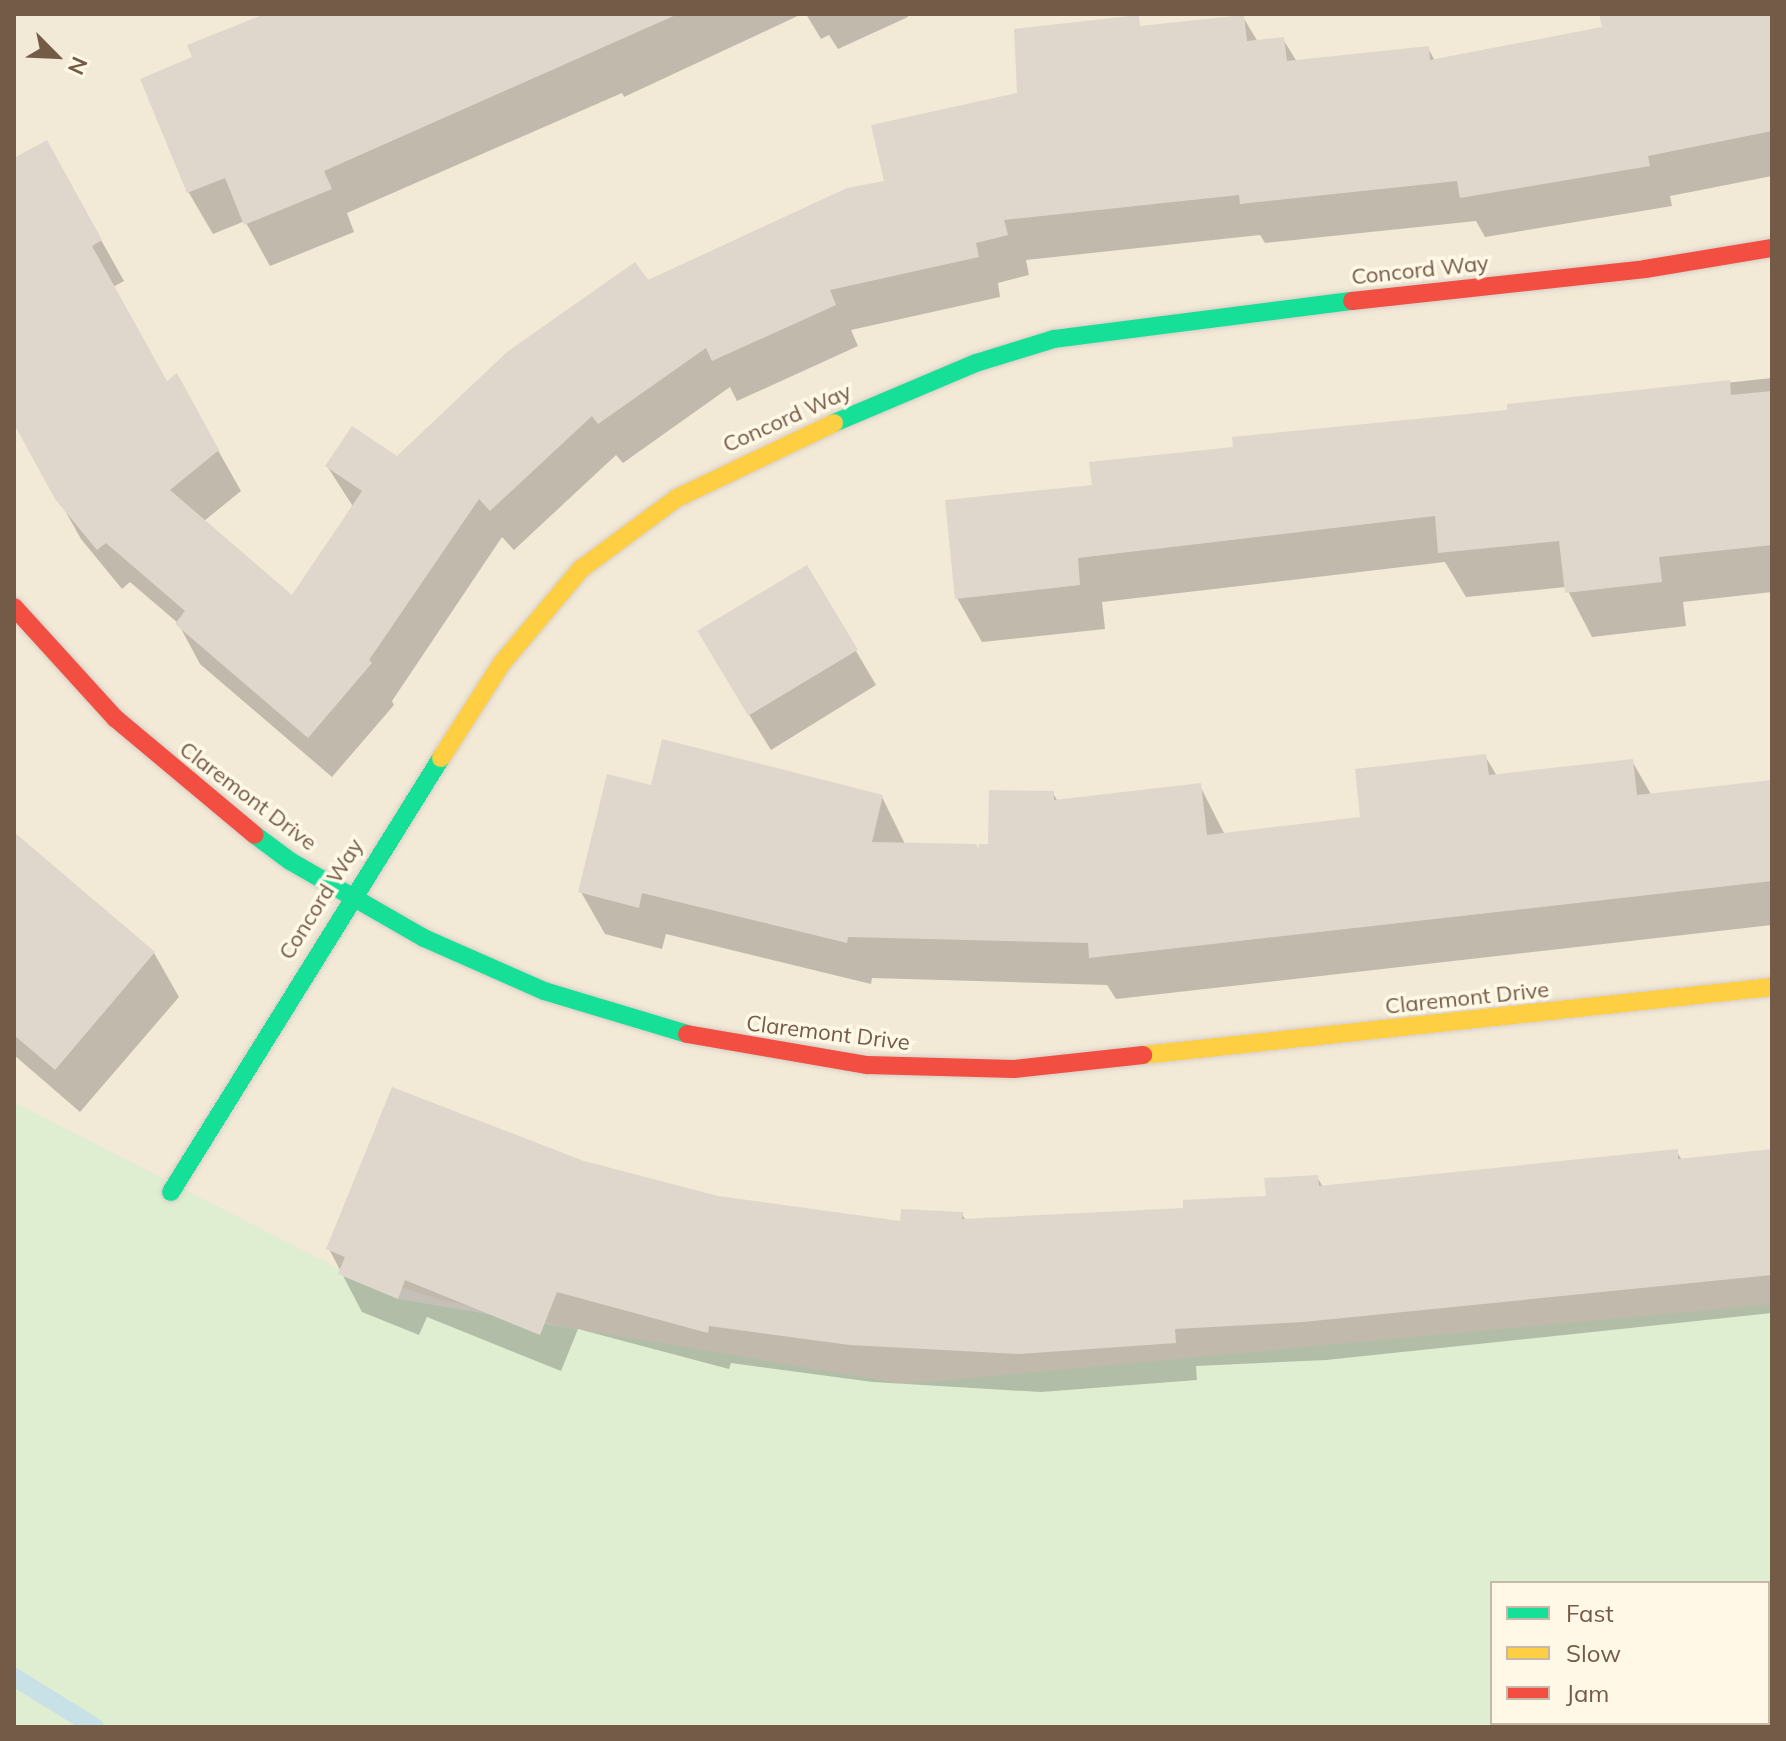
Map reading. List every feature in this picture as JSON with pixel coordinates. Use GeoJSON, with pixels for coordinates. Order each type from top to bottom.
{"type":"FeatureCollection","features":[{"type":"Feature","properties":{"kind":"street","name":"Concord Way"},"geometry":{"type":"LineString","coordinates":[[171,1192],[350,897],[540,613],[581,569],[677,498],[758,456],[976,363],[1089,332],[1645,269],[1772,248]]}},
{"type":"Feature","properties":{"kind":"street","name":"Claremont Drive"},"geometry":{"type":"LineString","coordinates":[[14,607],[72,675],[161,761],[250,833],[350,897],[424,938],[544,991],[655,1028],[762,1051],[915,1069],[1063,1066],[1772,987]]}},
{"type":"Feature","properties":{"kind":"shaded area"},"geometry":{"type":"Polygon","coordinates":[[[14,14],[1772,14],[1772,1362],[905,1384],[798,1378],[438,1299],[295,1255],[14,1132],[14,14]]]}},
{"type":"Feature","properties":{"kind":"green space"},"geometry":{"type":"Polygon","coordinates":[[[14,1102],[398,1299],[905,1384],[1772,1304],[1772,1727],[14,1727],[14,1102]]]}},
{"type":"Feature","properties":{"kind":"building"},"geometry":{"type":"Polygon","coordinates":[[[265,14],[678,14],[324,171],[332,189],[244,225],[225,178],[187,193],[140,79],[192,57],[187,45],[265,14]]]}},
{"type":"Feature","properties":{"kind":"building"},"geometry":{"type":"Polygon","coordinates":[[[1599,14],[1772,14],[1772,131],[1648,156],[1650,166],[1460,198],[1457,181],[1240,204],[1239,195],[1004,220],[1008,235],[976,243],[979,257],[830,290],[836,305],[712,361],[706,348],[598,424],[592,416],[490,511],[479,499],[369,660],[372,663],[308,738],[175,624],[185,611],[106,543],[97,550],[55,499],[14,424],[14,158],[47,140],[102,240],[92,246],[167,381],[177,373],[219,450],[170,490],[292,595],[362,491],[325,466],[352,426],[397,456],[507,352],[635,262],[648,280],[847,188],[884,181],[871,125],[1017,93],[1014,29],[1139,15],[1140,26],[1244,15],[1247,41],[1284,37],[1287,61],[1429,46],[1430,60],[1602,27],[1599,14]]]}},
{"type":"Feature","properties":{"kind":"building"},"geometry":{"type":"Polygon","coordinates":[[[1730,380],[1731,395],[1772,391],[1772,545],[1659,557],[1662,582],[1565,593],[1559,541],[1438,553],[1435,516],[1078,558],[1080,585],[955,599],[945,500],[1092,485],[1089,462],[1233,447],[1232,437],[1507,410],[1507,404],[1730,380]]]}},
{"type":"Feature","properties":{"kind":"building"},"geometry":{"type":"Polygon","coordinates":[[[807,565],[858,650],[748,716],[697,631],[807,565]]]}},
{"type":"Feature","properties":{"kind":"building"},"geometry":{"type":"Polygon","coordinates":[[[662,739],[883,795],[872,842],[976,844],[979,849],[979,844],[988,844],[989,790],[1054,791],[1054,800],[1201,783],[1207,835],[1360,817],[1355,769],[1486,754],[1489,775],[1633,759],[1637,795],[1772,780],[1772,881],[1089,958],[1088,943],[848,937],[847,943],[642,893],[639,908],[578,892],[607,774],[651,785],[662,739]]]}},
{"type":"Feature","properties":{"kind":"building"},"geometry":{"type":"Polygon","coordinates":[[[14,832],[155,952],[55,1070],[14,1035],[14,832]]]}},
{"type":"Feature","properties":{"kind":"building"},"geometry":{"type":"Polygon","coordinates":[[[392,1087],[584,1161],[718,1196],[900,1221],[901,1209],[963,1212],[962,1219],[1183,1208],[1183,1200],[1266,1196],[1264,1178],[1318,1175],[1319,1186],[1678,1149],[1678,1159],[1772,1149],[1772,1275],[1303,1322],[1175,1329],[1176,1343],[1019,1354],[850,1345],[709,1326],[708,1333],[557,1292],[540,1335],[405,1280],[398,1299],[338,1274],[345,1257],[326,1249],[392,1087]]]}},
{"type":"Feature","properties":{"kind":"waterway"},"geometry":{"type":"LineString","coordinates":[[14,1677],[95,1727]]}},
{"type":"Feature","properties":{"kind":"traffic: fast"},"geometry":{"type":"LineString","coordinates":[[834,423],[976,363],[1054,339],[1352,301]]}},
{"type":"Feature","properties":{"kind":"traffic: fast"},"geometry":{"type":"LineString","coordinates":[[171,1192],[441,758]]}},
{"type":"Feature","properties":{"kind":"traffic: fast"},"geometry":{"type":"LineString","coordinates":[[255,835],[290,861],[424,938],[544,991],[687,1034]]}},
{"type":"Feature","properties":{"kind":"traffic: slow"},"geometry":{"type":"LineString","coordinates":[[441,758],[502,663],[581,569],[677,498],[834,423]]}},
{"type":"Feature","properties":{"kind":"traffic: slow"},"geometry":{"type":"LineString","coordinates":[[1143,1055],[1772,987]]}},
{"type":"Feature","properties":{"kind":"traffic: jam"},"geometry":{"type":"LineString","coordinates":[[1352,301],[1645,269],[1772,248]]}},
{"type":"Feature","properties":{"kind":"traffic: jam"},"geometry":{"type":"LineString","coordinates":[[14,607],[115,718],[255,835]]}},
{"type":"Feature","properties":{"kind":"traffic: jam"},"geometry":{"type":"LineString","coordinates":[[687,1034],[867,1065],[1014,1069],[1143,1055]]}}]}
